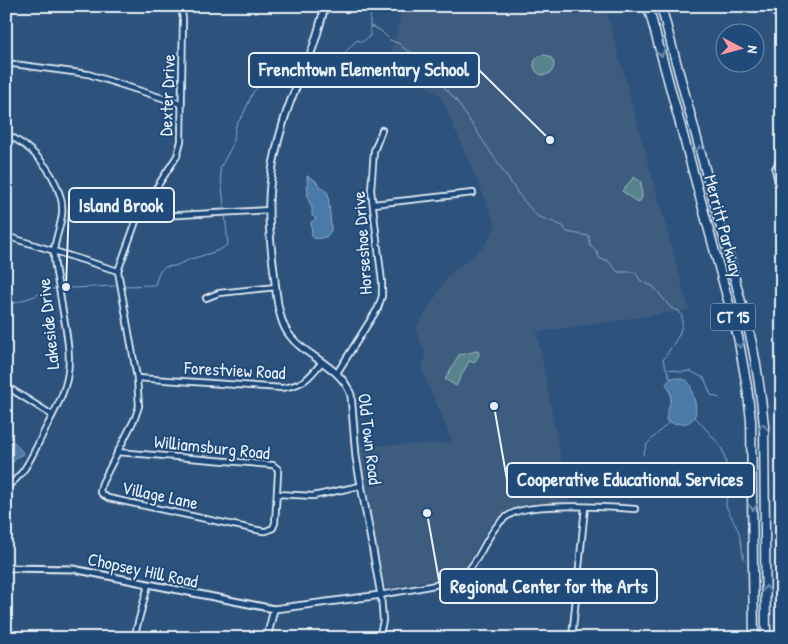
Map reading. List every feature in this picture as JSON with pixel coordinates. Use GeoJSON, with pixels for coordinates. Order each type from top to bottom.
{"type":"FeatureCollection","features":[{"type":"Feature","properties":{"kind":"highway","name":"Merritt Parkway"},"geometry":{"type":"LineString","coordinates":[[648,6],[738,336],[747,387],[752,429],[754,638]]}},
{"type":"Feature","properties":{"kind":"highway","name":"Merritt Parkway"},"geometry":{"type":"LineString","coordinates":[[661,6],[748,326],[756,362],[764,426],[766,638]]}},
{"type":"Feature","properties":{"kind":"main road","name":"Old Town Road"},"geometry":{"type":"LineString","coordinates":[[325,6],[312,50],[285,118],[279,141],[268,210],[279,310],[289,334],[311,355],[337,373],[348,387],[351,395],[360,486],[381,595]]}},
{"type":"Feature","properties":{"kind":"main road"},"geometry":{"type":"LineString","coordinates":[[267,638],[274,609],[381,595]]}},
{"type":"Feature","properties":{"kind":"street","name":"Dexter Drive"},"geometry":{"type":"LineString","coordinates":[[118,271],[138,216],[176,156],[181,141],[183,20],[181,6]]}},
{"type":"Feature","properties":{"kind":"street"},"geometry":{"type":"LineString","coordinates":[[768,6],[782,20]]}},
{"type":"Feature","properties":{"kind":"street"},"geometry":{"type":"LineString","coordinates":[[6,63],[80,73],[181,104]]}},
{"type":"Feature","properties":{"kind":"street","name":"Horseshoe Drive"},"geometry":{"type":"LineString","coordinates":[[337,373],[378,308],[382,296],[382,282],[370,190],[374,151],[382,130]]}},
{"type":"Feature","properties":{"kind":"street","name":"Lakeside Drive"},"geometry":{"type":"LineString","coordinates":[[6,134],[23,144],[36,155],[56,184],[63,209],[62,221],[54,251],[68,342],[69,370],[66,385],[24,470],[20,476],[6,487]]}},
{"type":"Feature","properties":{"kind":"street"},"geometry":{"type":"LineString","coordinates":[[782,156],[775,169],[782,201]]}},
{"type":"Feature","properties":{"kind":"street"},"geometry":{"type":"LineString","coordinates":[[373,204],[473,192]]}},
{"type":"Feature","properties":{"kind":"street"},"geometry":{"type":"LineString","coordinates":[[138,216],[268,210]]}},
{"type":"Feature","properties":{"kind":"street"},"geometry":{"type":"LineString","coordinates":[[6,236],[118,271],[137,378]]}},
{"type":"Feature","properties":{"kind":"street"},"geometry":{"type":"LineString","coordinates":[[206,298],[219,293],[276,287]]}},
{"type":"Feature","properties":{"kind":"street","name":"Forestview Road"},"geometry":{"type":"LineString","coordinates":[[137,378],[282,388],[294,386],[305,381],[322,362]]}},
{"type":"Feature","properties":{"kind":"street","name":"Village Lane"},"geometry":{"type":"LineString","coordinates":[[137,378],[138,411],[101,487],[102,494],[108,498],[266,531],[273,528],[275,523],[277,494]]}},
{"type":"Feature","properties":{"kind":"street"},"geometry":{"type":"LineString","coordinates":[[6,386],[52,415]]}},
{"type":"Feature","properties":{"kind":"street","name":"Williamsburg Road"},"geometry":{"type":"LineString","coordinates":[[117,452],[273,465],[278,469],[277,494]]}},
{"type":"Feature","properties":{"kind":"street"},"geometry":{"type":"LineString","coordinates":[[277,494],[312,496],[360,486]]}},
{"type":"Feature","properties":{"kind":"street"},"geometry":{"type":"LineString","coordinates":[[572,638],[585,507]]}},
{"type":"Feature","properties":{"kind":"street"},"geometry":{"type":"LineString","coordinates":[[379,638],[383,621],[381,595],[440,583],[462,576],[473,564],[496,526],[515,512],[529,509],[585,507],[635,508]]}},
{"type":"Feature","properties":{"kind":"street","name":"Chopsey Hill Road"},"geometry":{"type":"LineString","coordinates":[[6,568],[73,569],[274,609]]}},
{"type":"Feature","properties":{"kind":"street"},"geometry":{"type":"LineString","coordinates":[[134,638],[148,585]]}},
{"type":"Feature","properties":{"kind":"shaded area"},"geometry":{"type":"Polygon","coordinates":[[[403,6],[605,6],[689,310],[537,332],[569,503],[526,504],[509,510],[490,525],[463,571],[454,575],[389,588],[385,585],[383,579],[366,494],[360,446],[453,443],[421,368],[425,358],[424,349],[415,330],[448,276],[485,245],[496,225],[441,97],[390,58],[403,6]]]}},
{"type":"Feature","properties":{"kind":"shaded area"},"geometry":{"type":"Polygon","coordinates":[[[307,176],[315,180],[328,193],[331,231],[326,237],[316,239],[312,237],[311,222],[316,218],[312,216],[312,208],[308,199],[307,176]]]}},
{"type":"Feature","properties":{"kind":"shaded area"},"geometry":{"type":"Polygon","coordinates":[[[671,378],[686,380],[689,383],[695,403],[695,415],[689,422],[683,424],[676,424],[666,420],[671,398],[666,384],[671,378]]]}},
{"type":"Feature","properties":{"kind":"shaded area"},"geometry":{"type":"Polygon","coordinates":[[[6,440],[14,442],[24,454],[17,457],[13,462],[6,463],[6,440]]]}},
{"type":"Feature","properties":{"kind":"green space"},"geometry":{"type":"Polygon","coordinates":[[[544,55],[551,58],[554,65],[551,72],[544,75],[537,72],[534,65],[537,58],[544,55]]]}},
{"type":"Feature","properties":{"kind":"green space"},"geometry":{"type":"Polygon","coordinates":[[[634,177],[641,182],[642,198],[638,203],[622,191],[634,177]]]}},
{"type":"Feature","properties":{"kind":"green space"},"geometry":{"type":"Polygon","coordinates":[[[478,351],[479,355],[474,363],[469,361],[456,386],[445,379],[459,355],[478,351]]]}},
{"type":"Feature","properties":{"kind":"waterway"},"geometry":{"type":"LineString","coordinates":[[305,85],[317,87],[333,65],[357,40],[362,42],[370,36],[370,18],[374,6]]}},
{"type":"Feature","properties":{"kind":"waterway"},"geometry":{"type":"LineString","coordinates":[[371,26],[380,30],[390,40],[413,53],[456,100],[519,195],[537,216],[563,226],[567,232],[589,236],[590,246],[597,252],[600,259],[607,260],[618,272],[635,272],[641,281],[654,287],[671,308],[679,311],[682,316],[679,335],[663,360],[670,378]]}},
{"type":"Feature","properties":{"kind":"waterway"},"geometry":{"type":"LineString","coordinates":[[125,286],[155,285],[159,272],[165,267],[175,266],[214,252],[228,244],[220,168],[232,146],[236,125],[243,115],[253,92],[265,80],[291,85]]}},
{"type":"Feature","properties":{"kind":"waterway"},"geometry":{"type":"LineString","coordinates":[[6,306],[49,289],[116,286]]}},
{"type":"Feature","properties":{"kind":"waterway"},"geometry":{"type":"LineString","coordinates":[[669,369],[681,372],[690,371],[704,378],[711,395],[719,398]]}},
{"type":"Feature","properties":{"kind":"waterway"},"geometry":{"type":"LineString","coordinates":[[695,417],[720,445],[724,454],[728,474],[726,506],[739,532],[744,560]]}},
{"type":"Feature","properties":{"kind":"waterway"},"geometry":{"type":"LineString","coordinates":[[643,455],[647,444],[670,421]]}},
{"type":"Feature","properties":{"kind":"waterway"},"geometry":{"type":"LineString","coordinates":[[778,561],[782,564]]}},
{"type":"Feature","properties":{"kind":"place","name":"Frenchtown Elementary School"},"geometry":{"type":"Point","coordinates":[550,140]}},
{"type":"Feature","properties":{"kind":"place","name":"Island Brook"},"geometry":{"type":"Point","coordinates":[66,287]}},
{"type":"Feature","properties":{"kind":"place","name":"Cooperative Educational Services"},"geometry":{"type":"Point","coordinates":[494,406]}},
{"type":"Feature","properties":{"kind":"place","name":"Regional Center for the Arts"},"geometry":{"type":"Point","coordinates":[427,513]}}]}
